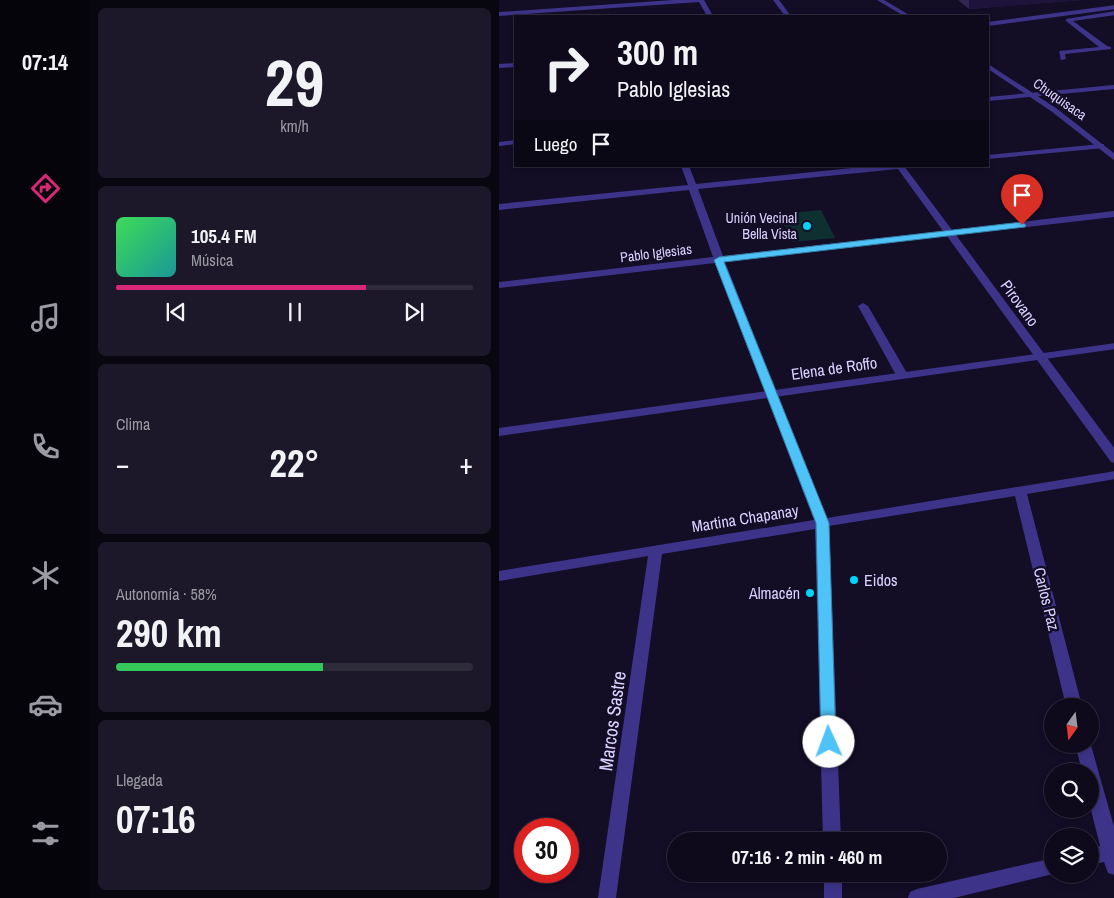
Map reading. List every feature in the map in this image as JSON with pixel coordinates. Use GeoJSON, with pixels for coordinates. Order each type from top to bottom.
{"type":"FeatureCollection","features":[{"type":"Feature","properties":{"kind":"street"},"geometry":{"type":"LineString","coordinates":[[499,14],[700,0],[708,15]]}},
{"type":"Feature","properties":{"kind":"street"},"geometry":{"type":"LineString","coordinates":[[776,0],[788,15]]}},
{"type":"Feature","properties":{"kind":"street"},"geometry":{"type":"LineString","coordinates":[[880,0],[906,15]]}},
{"type":"Feature","properties":{"kind":"street"},"geometry":{"type":"LineString","coordinates":[[989,24],[1114,7]]}},
{"type":"Feature","properties":{"kind":"street"},"geometry":{"type":"LineString","coordinates":[[1106,49],[1068,20],[1114,13]]}},
{"type":"Feature","properties":{"kind":"street"},"geometry":{"type":"LineString","coordinates":[[1063,59],[1061,52],[1114,48]]}},
{"type":"Feature","properties":{"kind":"street"},"geometry":{"type":"LineString","coordinates":[[499,66],[514,64]]}},
{"type":"Feature","properties":{"kind":"street","name":"Chuquisaca"},"geometry":{"type":"LineString","coordinates":[[989,67],[1074,123],[1114,159]]}},
{"type":"Feature","properties":{"kind":"street"},"geometry":{"type":"LineString","coordinates":[[989,99],[1114,87]]}},
{"type":"Feature","properties":{"kind":"street"},"geometry":{"type":"LineString","coordinates":[[499,144],[514,142]]}},
{"type":"Feature","properties":{"kind":"street"},"geometry":{"type":"LineString","coordinates":[[989,157],[1101,146]]}},
{"type":"Feature","properties":{"kind":"street"},"geometry":{"type":"LineString","coordinates":[[685,167],[770,394],[822,523],[832,832]]}},
{"type":"Feature","properties":{"kind":"street"},"geometry":{"type":"LineString","coordinates":[[499,207],[889,167]]}},
{"type":"Feature","properties":{"kind":"street","name":"Pirovano"},"geometry":{"type":"LineString","coordinates":[[900,167],[1114,459]]}},
{"type":"Feature","properties":{"kind":"street","name":"Pablo Iglesias"},"geometry":{"type":"LineString","coordinates":[[499,285],[1114,214]]}},
{"type":"Feature","properties":{"kind":"street"},"geometry":{"type":"LineString","coordinates":[[863,306],[902,376]]}},
{"type":"Feature","properties":{"kind":"street","name":"Elena de Roffo"},"geometry":{"type":"LineString","coordinates":[[499,432],[1114,346]]}},
{"type":"Feature","properties":{"kind":"street","name":"Martina Chapanay"},"geometry":{"type":"LineString","coordinates":[[499,576],[1114,475]]}},
{"type":"Feature","properties":{"kind":"street","name":"Carlos Paz"},"geometry":{"type":"LineString","coordinates":[[1020,491],[1072,698]]}},
{"type":"Feature","properties":{"kind":"street","name":"Marcos Sastre"},"geometry":{"type":"LineString","coordinates":[[607,898],[656,550]]}},
{"type":"Feature","properties":{"kind":"street"},"geometry":{"type":"LineString","coordinates":[[1085,753],[1113,857],[1099,857]]}},
{"type":"Feature","properties":{"kind":"street"},"geometry":{"type":"LineString","coordinates":[[917,898],[1044,868]]}},
{"type":"Feature","properties":{"kind":"street"},"geometry":{"type":"LineString","coordinates":[[833,882],[833,898]]}},
{"type":"Feature","properties":{"kind":"green space","name":"Unión Vecinal Bella Vista"},"geometry":{"type":"Polygon","coordinates":[[[821,210],[835,238],[792,242],[780,214],[821,210]]]}},
{"type":"Feature","properties":{"kind":"place","name":"Unión Vecinal Bella Vista"},"geometry":{"type":"Point","coordinates":[807,226]}},
{"type":"Feature","properties":{"kind":"place","name":"Eidos"},"geometry":{"type":"Point","coordinates":[854,580]}},
{"type":"Feature","properties":{"kind":"place","name":"Almacén"},"geometry":{"type":"Point","coordinates":[810,593]}},
{"type":"Feature","properties":{"kind":"route"},"geometry":{"type":"LineString","coordinates":[[829,742],[822,523],[719,260],[1022,225]]}}]}
